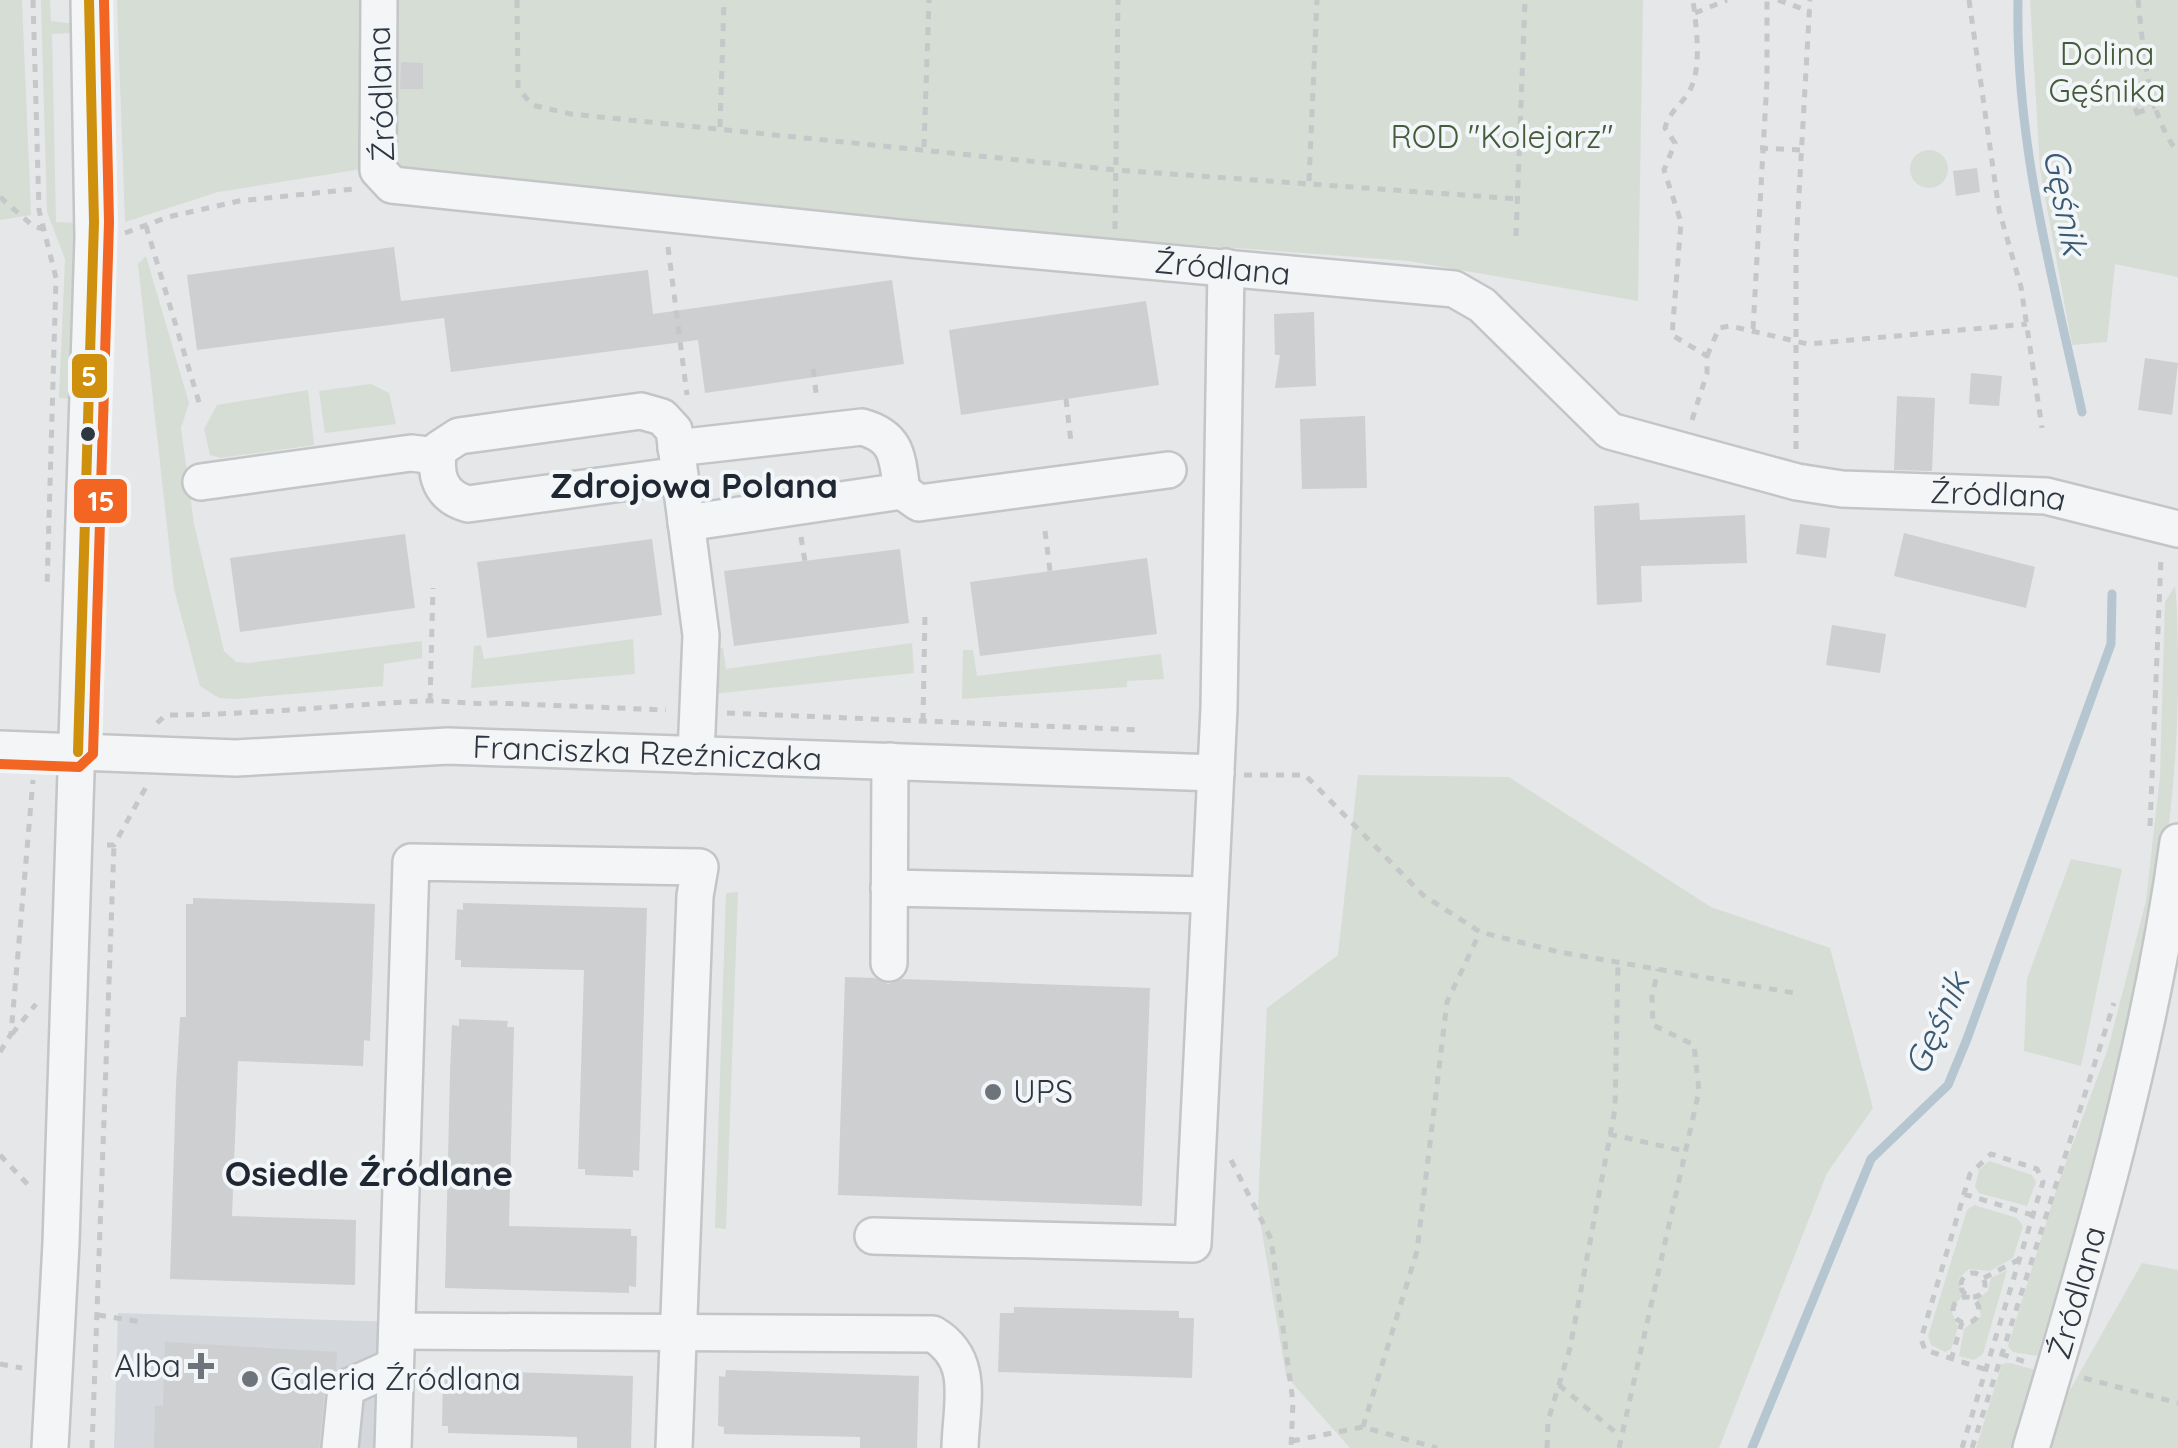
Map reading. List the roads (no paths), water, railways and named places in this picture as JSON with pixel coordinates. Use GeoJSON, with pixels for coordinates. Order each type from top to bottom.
{"type":"FeatureCollection","features":[{"type":"Feature","properties":{"kind":"street"},"geometry":{"type":"LineString","coordinates":[[50,1448],[78,752],[94,208],[89,0]]}},
{"type":"Feature","properties":{"kind":"street","name":"Źródlana"},"geometry":{"type":"LineString","coordinates":[[379,0],[378,170],[392,185],[1454,289],[1482,305],[1610,432],[1796,482],[1842,489],[2046,496],[2169,528]]}},
{"type":"Feature","properties":{"kind":"street"},"geometry":{"type":"LineString","coordinates":[[873,1236],[1194,1244],[1208,895],[1235,769],[1226,266]]}},
{"type":"Feature","properties":{"kind":"street"},"geometry":{"type":"LineString","coordinates":[[696,755],[702,634],[686,523],[678,462],[674,430],[662,418],[642,411],[446,440],[438,456],[438,477],[453,500],[468,504],[678,462],[862,427],[884,433],[896,448],[902,491]]}},
{"type":"Feature","properties":{"kind":"street"},"geometry":{"type":"LineString","coordinates":[[201,482],[411,453],[438,456]]}},
{"type":"Feature","properties":{"kind":"street"},"geometry":{"type":"LineString","coordinates":[[686,523],[902,491],[919,503],[1168,470]]}},
{"type":"Feature","properties":{"kind":"street","name":"Franciszka Rzeźniczaka"},"geometry":{"type":"LineString","coordinates":[[0,750],[236,758],[416,746],[1235,769]]}},
{"type":"Feature","properties":{"kind":"street"},"geometry":{"type":"LineString","coordinates":[[889,963],[890,761]]}},
{"type":"Feature","properties":{"kind":"street","name":"Źródlana"},"geometry":{"type":"LineString","coordinates":[[2031,1448],[2095,1233],[2155,983],[2164,838]]}},
{"type":"Feature","properties":{"kind":"street"},"geometry":{"type":"LineString","coordinates":[[392,1448],[411,862],[700,867],[694,906],[674,1448]]}},
{"type":"Feature","properties":{"kind":"street"},"geometry":{"type":"LineString","coordinates":[[889,888],[1208,895]]}},
{"type":"Feature","properties":{"kind":"street"},"geometry":{"type":"LineString","coordinates":[[340,1448],[346,1388],[396,1348],[676,1336],[933,1334],[950,1344],[963,1362],[960,1448]]}},
{"type":"Feature","properties":{"kind":"waterway","name":"Gęśnik"},"geometry":{"type":"LineString","coordinates":[[2018,0],[2029,156],[2082,412]]}},
{"type":"Feature","properties":{"kind":"waterway","name":"Gęśnik"},"geometry":{"type":"LineString","coordinates":[[1752,1448],[1871,1159],[1948,1085],[2111,644],[2112,594]]}},
{"type":"Feature","properties":{"kind":"place","name":"UPS"},"geometry":{"type":"Point","coordinates":[993,1092]}},
{"type":"Feature","properties":{"kind":"place","name":"Alba"},"geometry":{"type":"Point","coordinates":[201,1366]}},
{"type":"Feature","properties":{"kind":"place","name":"Galeria Źródlana"},"geometry":{"type":"Point","coordinates":[250,1379]}},
{"type":"Feature","properties":{"kind":"district","name":"Zdrojowa Polana"},"geometry":{"type":"Point","coordinates":[694,486]}},
{"type":"Feature","properties":{"kind":"district","name":"Osiedle Źródlane"},"geometry":{"type":"Point","coordinates":[369,1174]}},
{"type":"Feature","properties":{"kind":"park label","name":"Dolina Gęśnika"},"geometry":{"type":"Point","coordinates":[2107,72]}},
{"type":"Feature","properties":{"kind":"park label","name":"ROD \"Kolejarz\""},"geometry":{"type":"Point","coordinates":[1502,137]}}]}
